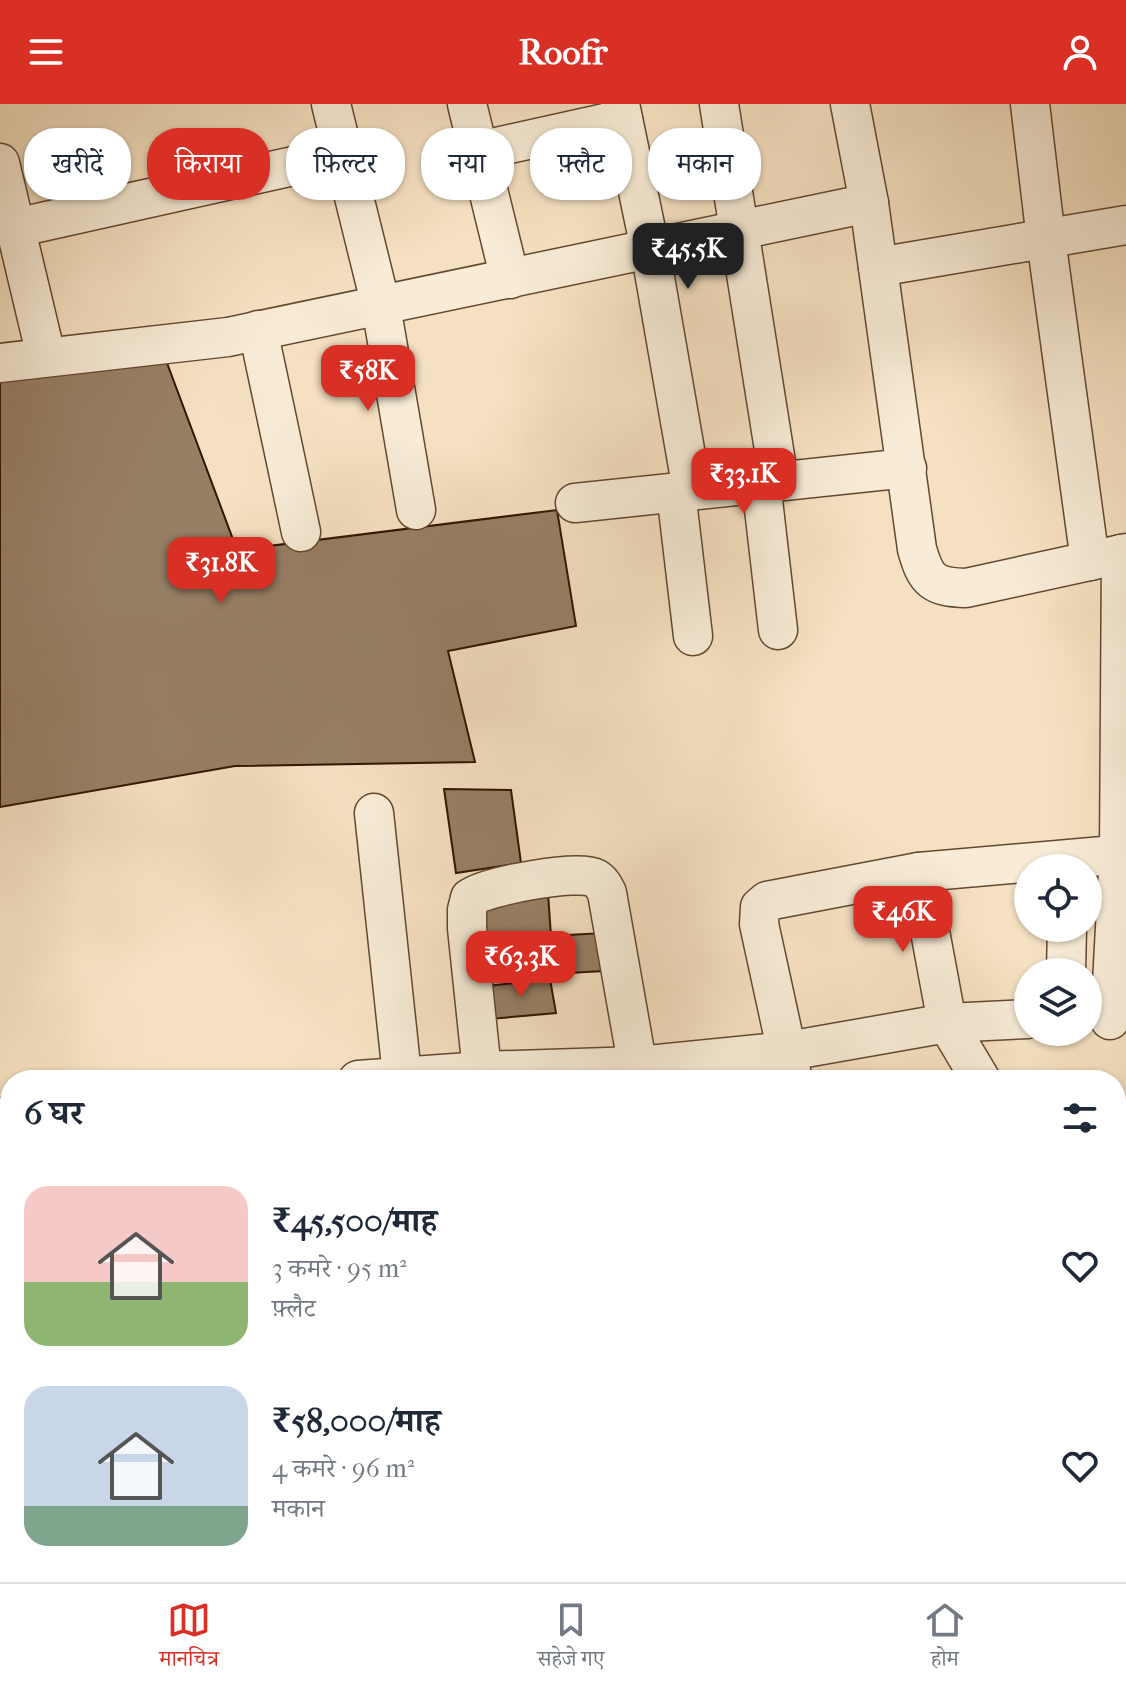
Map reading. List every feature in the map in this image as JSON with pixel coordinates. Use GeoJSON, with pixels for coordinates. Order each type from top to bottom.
{"type":"FeatureCollection","features":[{"type":"Feature","properties":{"kind":"street"},"geometry":{"type":"LineString","coordinates":[[331,104],[337,128]]}},
{"type":"Feature","properties":{"kind":"street"},"geometry":{"type":"LineString","coordinates":[[467,104],[473,128]]}},
{"type":"Feature","properties":{"kind":"street"},"geometry":{"type":"LineString","coordinates":[[719,104],[740,231],[770,482],[778,630]]}},
{"type":"Feature","properties":{"kind":"street"},"geometry":{"type":"LineString","coordinates":[[850,104],[869,203],[917,549],[923,570],[931,581],[948,587],[966,588],[1112,556]]}},
{"type":"Feature","properties":{"kind":"street"},"geometry":{"type":"LineString","coordinates":[[1030,104],[1046,239],[1112,556],[1122,854],[1108,1020]]}},
{"type":"Feature","properties":{"kind":"street"},"geometry":{"type":"LineString","coordinates":[[514,141],[621,112],[650,249],[684,491],[693,636]]}},
{"type":"Feature","properties":{"kind":"street"},"geometry":{"type":"LineString","coordinates":[[0,163],[46,356]]}},
{"type":"Feature","properties":{"kind":"street"},"geometry":{"type":"LineString","coordinates":[[15,228],[286,168]]}},
{"type":"Feature","properties":{"kind":"street"},"geometry":{"type":"LineString","coordinates":[[354,200],[381,306],[416,510]]}},
{"type":"Feature","properties":{"kind":"street"},"geometry":{"type":"LineString","coordinates":[[490,200],[510,279]]}},
{"type":"Feature","properties":{"kind":"street"},"geometry":{"type":"LineString","coordinates":[[0,363],[228,337],[869,203]]}},
{"type":"Feature","properties":{"kind":"street"},"geometry":{"type":"LineString","coordinates":[[878,267],[1126,225]]}},
{"type":"Feature","properties":{"kind":"street"},"geometry":{"type":"LineString","coordinates":[[258,330],[301,532]]}},
{"type":"Feature","properties":{"kind":"street"},"geometry":{"type":"LineString","coordinates":[[575,503],[907,468]]}},
{"type":"Feature","properties":{"kind":"street"},"geometry":{"type":"LineString","coordinates":[[374,813],[401,1070]]}},
{"type":"Feature","properties":{"kind":"street"},"geometry":{"type":"LineString","coordinates":[[1102,857],[1122,854]]}},
{"type":"Feature","properties":{"kind":"street"},"geometry":{"type":"LineString","coordinates":[[790,1066],[759,924],[760,907],[774,899],[919,872],[1014,866]]}},
{"type":"Feature","properties":{"kind":"street"},"geometry":{"type":"LineString","coordinates":[[919,872],[947,1023],[975,1070]]}},
{"type":"Feature","properties":{"kind":"street"},"geometry":{"type":"LineString","coordinates":[[482,1070],[467,928],[470,898],[493,887],[574,875],[596,878],[607,893],[638,1070]]}},
{"type":"Feature","properties":{"kind":"street"},"geometry":{"type":"LineString","coordinates":[[704,1070],[790,1066],[947,1023],[1014,1020]]}},
{"type":"Feature","properties":{"kind":"building"},"geometry":{"type":"Polygon","coordinates":[[[161,347],[237,550],[557,510],[576,626],[448,651],[475,762],[235,766],[0,807],[0,372],[161,347]]]}},
{"type":"Feature","properties":{"kind":"building"},"geometry":{"type":"Polygon","coordinates":[[[444,789],[511,790],[521,863],[456,873],[444,789]]]}},
{"type":"Feature","properties":{"kind":"building"},"geometry":{"type":"Polygon","coordinates":[[[548,893],[551,936],[480,942],[477,898],[548,893]]]}},
{"type":"Feature","properties":{"kind":"building"},"geometry":{"type":"Polygon","coordinates":[[[603,933],[604,971],[550,974],[551,936],[603,933]]]}},
{"type":"Feature","properties":{"kind":"building"},"geometry":{"type":"Polygon","coordinates":[[[550,979],[556,1013],[490,1019],[487,986],[550,979]]]}}]}
